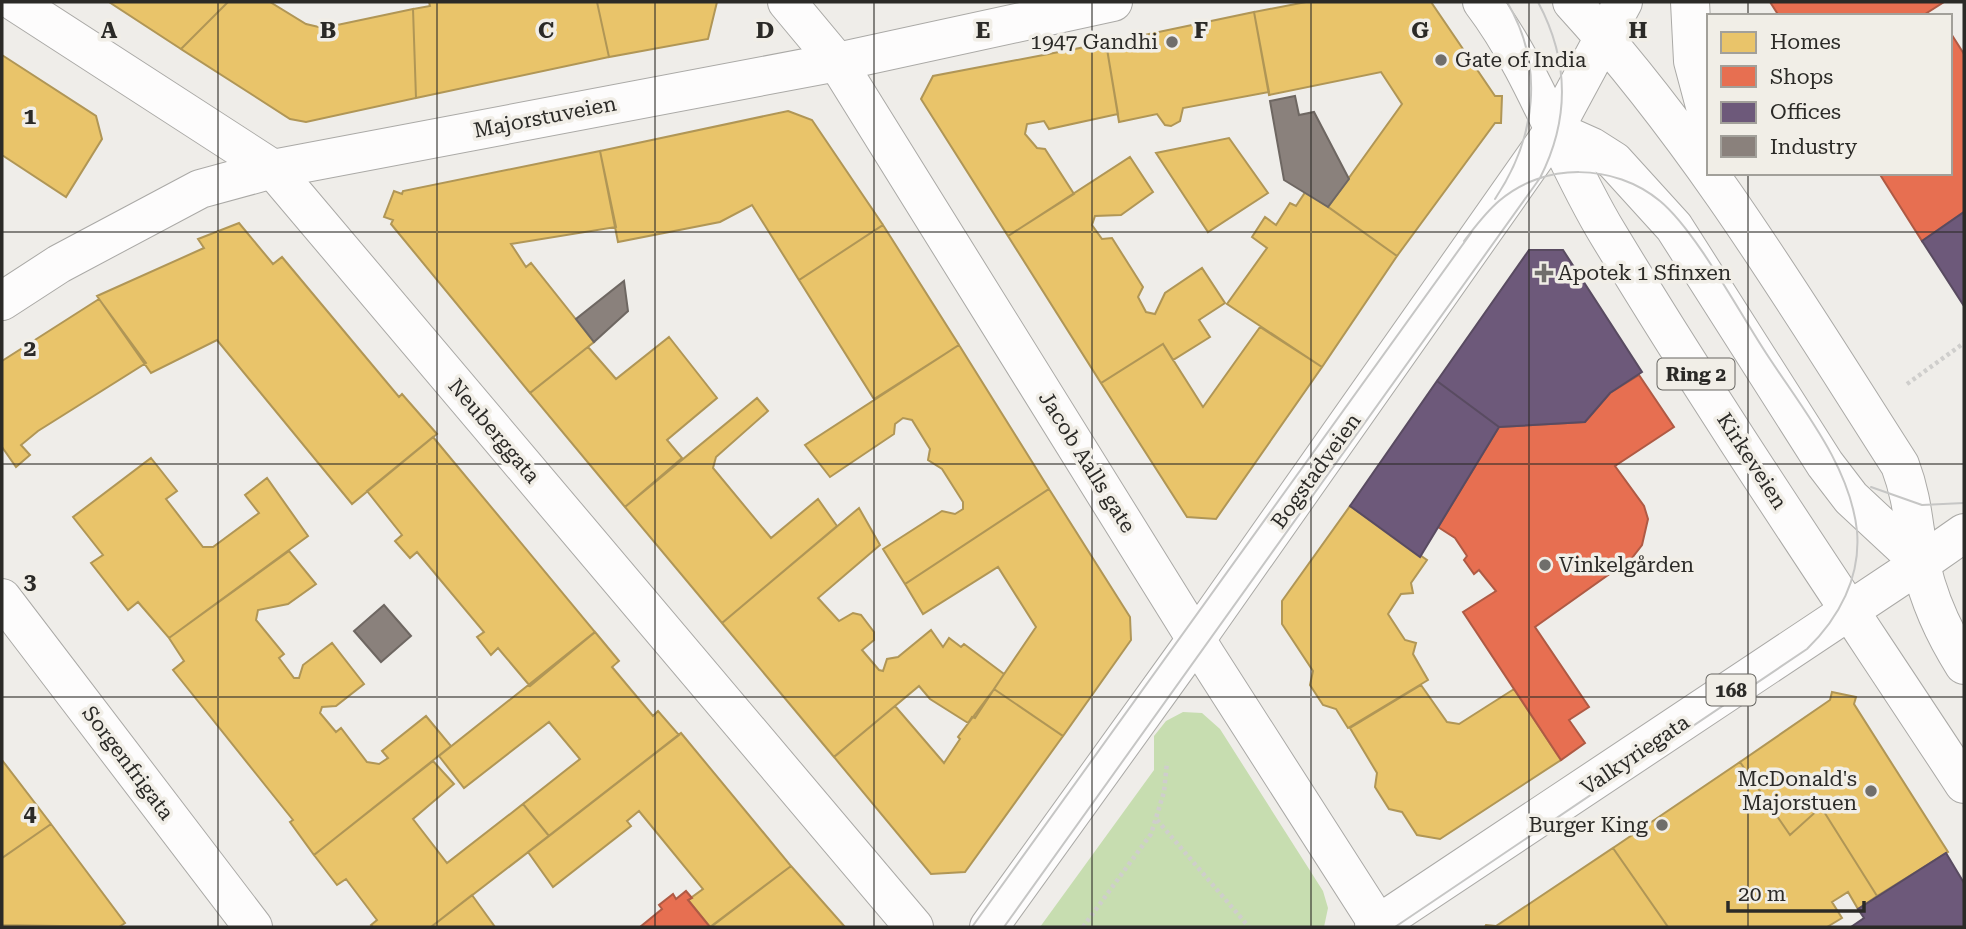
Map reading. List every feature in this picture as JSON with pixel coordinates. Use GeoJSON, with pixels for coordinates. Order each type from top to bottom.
{"type":"FeatureCollection","features":[{"type":"Feature","properties":{"kind":"street","name":"Neuberggata"},"geometry":{"type":"LineString","coordinates":[[16,2],[272,169],[914,927]]}},
{"type":"Feature","properties":{"kind":"street","name":"Jacob Aalls gate"},"geometry":{"type":"LineString","coordinates":[[787,2],[837,62],[1377,926]]}},
{"type":"Feature","properties":{"kind":"street","name":"Majorstuveien"},"geometry":{"type":"LineString","coordinates":[[2,301],[59,264],[200,190],[272,169],[837,62],[1113,2]]}},
{"type":"Feature","properties":{"kind":"street","name":"Kirkeveien"},"geometry":{"type":"LineString","coordinates":[[1482,2],[1532,85],[1607,233],[1774,497],[1964,784]]}},
{"type":"Feature","properties":{"kind":"street"},"geometry":{"type":"LineString","coordinates":[[1572,2],[1640,80],[1707,172]]}},
{"type":"Feature","properties":{"kind":"street","name":"Bogstadveien"},"geometry":{"type":"LineString","coordinates":[[989,927],[1197,638],[1554,130],[1623,2]]}},
{"type":"Feature","properties":{"kind":"street"},"geometry":{"type":"LineString","coordinates":[[1690,2],[1693,61],[1707,114]]}},
{"type":"Feature","properties":{"kind":"street"},"geometry":{"type":"LineString","coordinates":[[1554,130],[1592,147],[1614,161],[1674,227],[1825,464],[1851,498],[1921,563]]}},
{"type":"Feature","properties":{"kind":"street"},"geometry":{"type":"LineString","coordinates":[[1709,175],[1735,210],[1900,465],[1912,497],[1921,563],[1937,613],[1964,665]]}},
{"type":"Feature","properties":{"kind":"street"},"geometry":{"type":"LineString","coordinates":[[1725,175],[1735,210]]}},
{"type":"Feature","properties":{"kind":"street","name":"Valkyriegata"},"geometry":{"type":"LineString","coordinates":[[1377,926],[1964,533]]}},
{"type":"Feature","properties":{"kind":"street","name":"Sorgenfrigata"},"geometry":{"type":"LineString","coordinates":[[2,598],[253,927]]}},
{"type":"Feature","properties":{"kind":"path"},"geometry":{"type":"LineString","coordinates":[[1907,384],[1964,343]]}},
{"type":"Feature","properties":{"kind":"path"},"geometry":{"type":"LineString","coordinates":[[1083,927],[1151,834],[1157,820],[1167,762]]}},
{"type":"Feature","properties":{"kind":"path"},"geometry":{"type":"LineString","coordinates":[[1157,820],[1249,927]]}},
{"type":"Feature","properties":{"kind":"green space"},"geometry":{"type":"Polygon","coordinates":[[[1183,712],[1202,713],[1220,729],[1323,891],[1328,908],[1324,927],[1040,927],[1154,770],[1154,736],[1166,721],[1183,712]]]}},
{"type":"Feature","properties":{"kind":"building: Homes"},"geometry":{"type":"Polygon","coordinates":[[[109,2],[228,2],[181,49],[109,2]]]}},
{"type":"Feature","properties":{"kind":"building: Homes"},"geometry":{"type":"Polygon","coordinates":[[[228,2],[270,2],[306,24],[323,28],[413,9],[416,98],[306,122],[290,119],[181,49],[228,2]]]}},
{"type":"Feature","properties":{"kind":"building: Homes"},"geometry":{"type":"Polygon","coordinates":[[[429,2],[597,2],[609,57],[416,98],[413,9],[430,6],[429,2]]]}},
{"type":"Feature","properties":{"kind":"building: Homes"},"geometry":{"type":"Polygon","coordinates":[[[597,2],[717,2],[708,39],[609,57],[597,2]]]}},
{"type":"Feature","properties":{"kind":"building: Homes"},"geometry":{"type":"Polygon","coordinates":[[[1306,2],[1431,2],[1495,96],[1502,96],[1501,123],[1495,123],[1397,256],[1328,207],[1402,104],[1381,72],[1269,95],[1254,12],[1306,2]]]}},
{"type":"Feature","properties":{"kind":"building: Homes"},"geometry":{"type":"Polygon","coordinates":[[[1254,12],[1269,92],[1183,108],[1180,121],[1171,126],[1165,125],[1157,114],[1119,122],[1106,43],[1254,12]]]}},
{"type":"Feature","properties":{"kind":"building: Homes"},"geometry":{"type":"Polygon","coordinates":[[[1106,43],[1118,114],[1049,129],[1044,121],[1027,124],[1025,134],[1037,148],[1045,149],[1074,194],[1008,236],[921,99],[933,76],[1106,43]]]}},
{"type":"Feature","properties":{"kind":"building: Homes"},"geometry":{"type":"Polygon","coordinates":[[[2,55],[96,116],[102,139],[66,197],[2,155],[2,55]]]}},
{"type":"Feature","properties":{"kind":"building: Homes"},"geometry":{"type":"Polygon","coordinates":[[[788,111],[812,120],[883,225],[799,280],[752,205],[720,222],[618,242],[600,151],[788,111]]]}},
{"type":"Feature","properties":{"kind":"building: Homes"},"geometry":{"type":"Polygon","coordinates":[[[1229,138],[1268,193],[1208,232],[1156,153],[1229,138]]]}},
{"type":"Feature","properties":{"kind":"building: Homes"},"geometry":{"type":"Polygon","coordinates":[[[600,151],[616,227],[511,244],[526,267],[531,263],[594,342],[530,393],[391,224],[393,220],[384,217],[394,191],[402,194],[403,191],[600,151]]]}},
{"type":"Feature","properties":{"kind":"building: Homes"},"geometry":{"type":"Polygon","coordinates":[[[1130,157],[1153,192],[1121,215],[1095,216],[1092,225],[1102,239],[1112,238],[1143,287],[1138,297],[1146,312],[1155,314],[1165,293],[1202,268],[1225,303],[1199,320],[1210,337],[1173,360],[1163,344],[1101,383],[1008,236],[1130,157]]]}},
{"type":"Feature","properties":{"kind":"building: Homes"},"geometry":{"type":"Polygon","coordinates":[[[1306,191],[1397,256],[1322,367],[1227,304],[1267,248],[1252,237],[1265,217],[1276,225],[1290,203],[1296,206],[1306,191]]]}},
{"type":"Feature","properties":{"kind":"building: Homes"},"geometry":{"type":"Polygon","coordinates":[[[239,223],[273,264],[282,257],[399,397],[402,394],[437,434],[352,504],[217,340],[151,373],[97,296],[204,248],[198,239],[239,223]]]}},
{"type":"Feature","properties":{"kind":"building: Homes"},"geometry":{"type":"Polygon","coordinates":[[[883,225],[959,345],[874,399],[799,280],[883,225]]]}},
{"type":"Feature","properties":{"kind":"building: Homes"},"geometry":{"type":"Polygon","coordinates":[[[99,299],[146,363],[38,431],[21,445],[30,455],[16,467],[2,447],[2,361],[99,299]]]}},
{"type":"Feature","properties":{"kind":"building: Homes"},"geometry":{"type":"Polygon","coordinates":[[[1260,327],[1322,367],[1216,519],[1187,517],[1101,383],[1163,344],[1203,407],[1260,327]]]}},
{"type":"Feature","properties":{"kind":"building: Homes"},"geometry":{"type":"Polygon","coordinates":[[[669,337],[717,398],[667,440],[682,458],[625,507],[530,393],[588,347],[616,379],[669,337]]]}},
{"type":"Feature","properties":{"kind":"building: Homes"},"geometry":{"type":"Polygon","coordinates":[[[959,345],[1049,489],[905,584],[883,549],[942,511],[955,514],[963,509],[963,502],[942,469],[928,460],[930,449],[912,420],[903,418],[895,424],[894,434],[830,477],[805,445],[959,345]]]}},
{"type":"Feature","properties":{"kind":"building: Homes"},"geometry":{"type":"Polygon","coordinates":[[[757,398],[768,411],[716,457],[713,468],[771,538],[818,499],[837,526],[722,623],[625,507],[757,398]]]}},
{"type":"Feature","properties":{"kind":"building: Homes"},"geometry":{"type":"Polygon","coordinates":[[[433,437],[595,632],[530,686],[498,648],[491,655],[477,637],[484,632],[417,552],[410,558],[395,541],[402,535],[367,491],[433,437]]]}},
{"type":"Feature","properties":{"kind":"building: Homes"},"geometry":{"type":"Polygon","coordinates":[[[151,458],[177,491],[166,499],[203,547],[213,547],[259,513],[245,495],[267,478],[308,536],[169,638],[138,602],[128,610],[91,563],[103,555],[73,517],[151,458]]]}},
{"type":"Feature","properties":{"kind":"building: Homes"},"geometry":{"type":"Polygon","coordinates":[[[1049,489],[1130,617],[1131,640],[1063,736],[994,689],[1036,627],[998,567],[923,614],[905,584],[1049,489]]]}},
{"type":"Feature","properties":{"kind":"building: Homes"},"geometry":{"type":"Polygon","coordinates":[[[1350,506],[1427,560],[1411,583],[1413,593],[1401,594],[1388,614],[1405,640],[1416,643],[1413,654],[1428,680],[1348,728],[1336,709],[1323,705],[1310,685],[1313,671],[1282,624],[1282,601],[1350,506]]]}},
{"type":"Feature","properties":{"kind":"building: Homes"},"geometry":{"type":"Polygon","coordinates":[[[859,508],[880,545],[818,598],[839,621],[853,613],[861,615],[874,632],[874,640],[862,650],[879,670],[883,671],[887,659],[898,657],[931,630],[943,647],[949,638],[961,647],[964,644],[1004,674],[975,718],[972,717],[968,723],[930,699],[919,686],[834,757],[722,623],[859,508]]]}},
{"type":"Feature","properties":{"kind":"building: Homes"},"geometry":{"type":"Polygon","coordinates":[[[289,551],[316,584],[288,604],[258,610],[256,620],[284,654],[279,658],[294,678],[299,678],[303,665],[332,643],[364,684],[336,706],[322,707],[320,713],[336,732],[341,728],[367,762],[379,764],[388,758],[382,751],[426,716],[451,746],[314,855],[290,822],[293,820],[173,670],[184,661],[169,638],[289,551]]]}},
{"type":"Feature","properties":{"kind":"building: Homes"},"geometry":{"type":"Polygon","coordinates":[[[595,632],[619,661],[612,667],[653,716],[658,711],[679,735],[549,836],[523,804],[580,759],[549,722],[464,788],[439,756],[595,632]]]}},
{"type":"Feature","properties":{"kind":"building: Homes"},"geometry":{"type":"Polygon","coordinates":[[[1421,685],[1447,722],[1459,724],[1514,689],[1561,760],[1440,839],[1417,835],[1402,812],[1389,809],[1375,787],[1377,773],[1350,728],[1421,685]]]}},
{"type":"Feature","properties":{"kind":"building: Homes"},"geometry":{"type":"Polygon","coordinates":[[[994,689],[1063,736],[965,872],[931,874],[834,757],[895,706],[944,763],[960,739],[958,737],[994,689]]]}},
{"type":"Feature","properties":{"kind":"building: Homes"},"geometry":{"type":"Polygon","coordinates":[[[1832,692],[1856,697],[1854,704],[1948,852],[1877,896],[1821,807],[1790,835],[1740,762],[1830,700],[1832,692]]]}},
{"type":"Feature","properties":{"kind":"building: Homes"},"geometry":{"type":"Polygon","coordinates":[[[681,733],[791,866],[710,927],[688,900],[703,889],[639,811],[627,821],[631,826],[553,887],[528,852],[681,733]]]}},
{"type":"Feature","properties":{"kind":"building: Homes"},"geometry":{"type":"Polygon","coordinates":[[[2,760],[51,824],[2,858],[2,760]]]}},
{"type":"Feature","properties":{"kind":"building: Homes"},"geometry":{"type":"Polygon","coordinates":[[[433,761],[454,784],[413,819],[447,863],[523,804],[549,836],[431,927],[373,927],[371,925],[377,920],[346,879],[337,885],[314,855],[433,761]]]}},
{"type":"Feature","properties":{"kind":"building: Homes"},"geometry":{"type":"Polygon","coordinates":[[[1740,762],[1790,835],[1821,807],[1877,896],[1858,909],[1848,892],[1832,902],[1842,918],[1827,927],[1668,927],[1613,848],[1740,762]]]}},
{"type":"Feature","properties":{"kind":"building: Homes"},"geometry":{"type":"Polygon","coordinates":[[[51,824],[125,923],[119,927],[2,925],[2,858],[51,824]]]}},
{"type":"Feature","properties":{"kind":"building: Homes"},"geometry":{"type":"Polygon","coordinates":[[[1613,848],[1668,927],[1485,927],[1496,926],[1613,848]]]}},
{"type":"Feature","properties":{"kind":"building: Homes"},"geometry":{"type":"Polygon","coordinates":[[[791,866],[845,927],[711,927],[791,866]]]}},
{"type":"Feature","properties":{"kind":"building: Homes"},"geometry":{"type":"Polygon","coordinates":[[[472,895],[495,927],[431,927],[472,895]]]}},
{"type":"Feature","properties":{"kind":"building: Shops"},"geometry":{"type":"Polygon","coordinates":[[[1770,2],[1944,2],[1925,14],[1778,14],[1770,2]]]}},
{"type":"Feature","properties":{"kind":"building: Shops"},"geometry":{"type":"Polygon","coordinates":[[[1952,35],[1964,54],[1964,212],[1922,241],[1880,175],[1952,175],[1952,35]]]}},
{"type":"Feature","properties":{"kind":"building: Shops","name":"Vinkelgården"},"geometry":{"type":"Polygon","coordinates":[[[1639,375],[1674,427],[1615,466],[1644,506],[1648,519],[1642,545],[1632,558],[1535,627],[1589,707],[1569,720],[1585,743],[1561,760],[1463,612],[1496,591],[1479,570],[1474,574],[1464,560],[1467,556],[1455,538],[1438,527],[1499,427],[1585,422],[1610,393],[1639,375]]]}},
{"type":"Feature","properties":{"kind":"building: Shops"},"geometry":{"type":"Polygon","coordinates":[[[686,891],[692,898],[688,900],[710,927],[640,927],[662,909],[659,905],[673,894],[676,899],[686,891]]]}},
{"type":"Feature","properties":{"kind":"building: Offices"},"geometry":{"type":"Polygon","coordinates":[[[1964,212],[1964,306],[1922,241],[1964,212]]]}},
{"type":"Feature","properties":{"kind":"building: Offices"},"geometry":{"type":"Polygon","coordinates":[[[1529,250],[1563,250],[1642,372],[1610,393],[1585,422],[1499,427],[1437,381],[1529,250]]]}},
{"type":"Feature","properties":{"kind":"building: Offices"},"geometry":{"type":"Polygon","coordinates":[[[1437,381],[1499,427],[1420,557],[1350,506],[1437,381]]]}},
{"type":"Feature","properties":{"kind":"building: Offices"},"geometry":{"type":"Polygon","coordinates":[[[1946,853],[1964,883],[1964,927],[1851,927],[1864,918],[1858,909],[1946,853]]]}},
{"type":"Feature","properties":{"kind":"building: Industry"},"geometry":{"type":"Polygon","coordinates":[[[1295,96],[1299,115],[1314,112],[1349,179],[1328,207],[1284,180],[1270,101],[1295,96]]]}},
{"type":"Feature","properties":{"kind":"building: Industry"},"geometry":{"type":"Polygon","coordinates":[[[624,281],[628,311],[594,342],[576,319],[624,281]]]}},
{"type":"Feature","properties":{"kind":"building: Industry"},"geometry":{"type":"Polygon","coordinates":[[[384,605],[411,636],[381,662],[354,631],[384,605]]]}},
{"type":"Feature","properties":{"kind":"tram line"},"geometry":{"type":"LineString","coordinates":[[1495,199],[1520,151],[1531,102],[1527,51],[1507,2]]}},
{"type":"Feature","properties":{"kind":"tram line"},"geometry":{"type":"LineString","coordinates":[[1004,927],[1540,178],[1557,134],[1562,90],[1556,46],[1538,2]]}},
{"type":"Feature","properties":{"kind":"tram line"},"geometry":{"type":"LineString","coordinates":[[1395,927],[1807,649],[1829,624],[1845,596],[1857,548],[1853,507],[1845,483],[1822,438],[1702,251],[1674,214],[1660,201],[1642,188],[1622,179],[1579,172],[1558,174],[1517,188],[1499,201],[1464,241]]}},
{"type":"Feature","properties":{"kind":"tram line"},"geometry":{"type":"LineString","coordinates":[[972,927],[1471,233]]}},
{"type":"Feature","properties":{"kind":"tram line"},"geometry":{"type":"LineString","coordinates":[[1871,487],[1922,505],[1964,503]]}},
{"type":"Feature","properties":{"kind":"place","name":"1947 Gandhi"},"geometry":{"type":"Point","coordinates":[1172,42]}},
{"type":"Feature","properties":{"kind":"place","name":"Gate of India"},"geometry":{"type":"Point","coordinates":[1441,60]}},
{"type":"Feature","properties":{"kind":"place","name":"Apotek 1 Sfinxen"},"geometry":{"type":"Point","coordinates":[1544,273]}},
{"type":"Feature","properties":{"kind":"place","name":"Vinkelgården"},"geometry":{"type":"Point","coordinates":[1545,565]}},
{"type":"Feature","properties":{"kind":"place","name":"McDonald's Majorstuen"},"geometry":{"type":"Point","coordinates":[1871,791]}},
{"type":"Feature","properties":{"kind":"place","name":"Burger King"},"geometry":{"type":"Point","coordinates":[1662,825]}}]}
